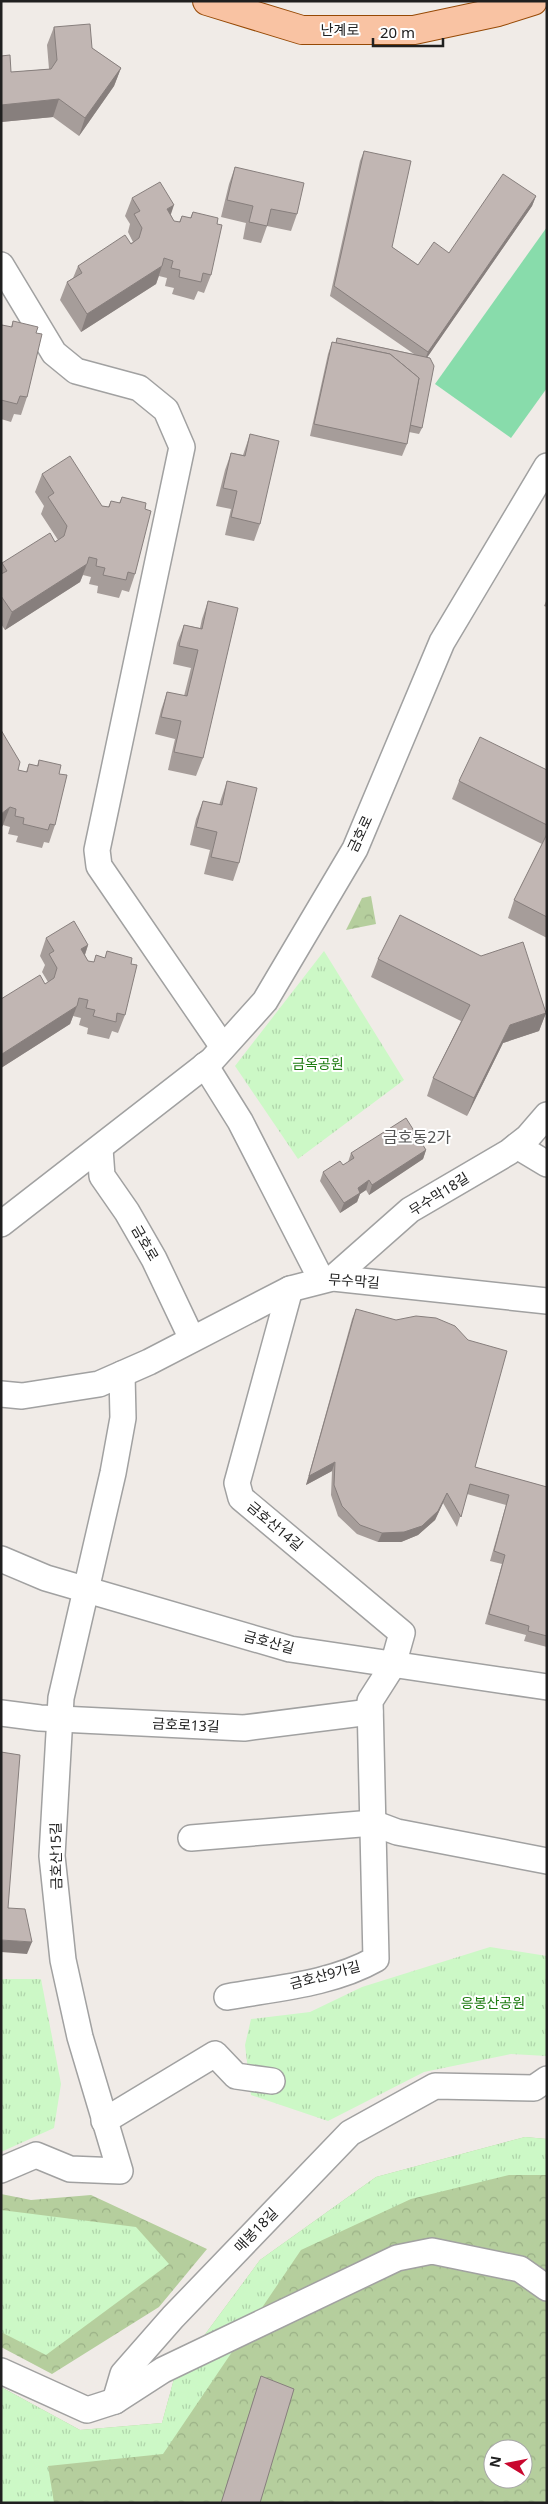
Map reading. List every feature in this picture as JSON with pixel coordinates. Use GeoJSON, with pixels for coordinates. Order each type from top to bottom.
{"type":"FeatureCollection","features":[{"type":"Feature","properties":{"kind":"main road","name":"난계로"},"geometry":{"type":"LineString","coordinates":[[207,1],[302,30],[414,30],[498,12],[533,1]]}},
{"type":"Feature","properties":{"kind":"street"},"geometry":{"type":"LineString","coordinates":[[1,265],[54,353],[76,371],[139,388],[166,410],[182,447],[97,850],[99,866],[223,1047]]}},
{"type":"Feature","properties":{"kind":"street","name":"금호로"},"geometry":{"type":"LineString","coordinates":[[1,1224],[205,1065],[265,1001],[355,848],[442,642],[547,466]]}},
{"type":"Feature","properties":{"kind":"street"},"geometry":{"type":"LineString","coordinates":[[205,1065],[240,1121],[327,1278]]}},
{"type":"Feature","properties":{"kind":"street","name":"무수막18길"},"geometry":{"type":"LineString","coordinates":[[327,1278],[410,1210],[517,1146],[528,1137],[547,1115]]}},
{"type":"Feature","properties":{"kind":"street"},"geometry":{"type":"LineString","coordinates":[[517,1146],[547,1164]]}},
{"type":"Feature","properties":{"kind":"street","name":"금호로"},"geometry":{"type":"LineString","coordinates":[[100,1148],[102,1176],[127,1212],[154,1258],[192,1339]]}},
{"type":"Feature","properties":{"kind":"street","name":"무수막길"},"geometry":{"type":"LineString","coordinates":[[1,1394],[22,1396],[99,1384],[290,1289],[327,1278],[547,1301]]}},
{"type":"Feature","properties":{"kind":"street","name":"금호산14길"},"geometry":{"type":"LineString","coordinates":[[290,1289],[237,1483],[241,1498],[402,1633],[393,1665]]}},
{"type":"Feature","properties":{"kind":"street"},"geometry":{"type":"LineString","coordinates":[[85,1589],[113,1473],[123,1418],[122,1374]]}},
{"type":"Feature","properties":{"kind":"street","name":"금호산길"},"geometry":{"type":"LineString","coordinates":[[1,1559],[46,1578],[290,1649],[547,1688]]}},
{"type":"Feature","properties":{"kind":"street","name":"금호산15길"},"geometry":{"type":"LineString","coordinates":[[1,2170],[36,2155],[70,2169],[120,2171],[80,2037],[63,1960],[52,1856],[61,1698],[85,1589]]}},
{"type":"Feature","properties":{"kind":"street","name":"금호산9가길"},"geometry":{"type":"LineString","coordinates":[[227,1997],[317,1980],[357,1970],[376,1959],[370,1701],[393,1665]]}},
{"type":"Feature","properties":{"kind":"street","name":"금호로13길"},"geometry":{"type":"LineString","coordinates":[[1,1713],[244,1728],[370,1712]]}},
{"type":"Feature","properties":{"kind":"street"},"geometry":{"type":"LineString","coordinates":[[191,1838],[373,1823],[397,1832],[547,1861]]}},
{"type":"Feature","properties":{"kind":"street"},"geometry":{"type":"LineString","coordinates":[[104,2121],[215,2054],[236,2076],[272,2082]]}},
{"type":"Feature","properties":{"kind":"street","name":"매봉18길"},"geometry":{"type":"LineString","coordinates":[[115,2401],[123,2374],[173,2317],[350,2133],[435,2086],[534,2088],[547,2078]]}},
{"type":"Feature","properties":{"kind":"street"},"geometry":{"type":"LineString","coordinates":[[1,2371],[87,2410],[115,2401],[164,2370],[397,2258],[432,2250],[520,2268],[547,2288]]}},
{"type":"Feature","properties":{"kind":"green space"},"geometry":{"type":"Polygon","coordinates":[[[547,227],[547,388],[511,438],[435,384],[547,227]]]}},
{"type":"Feature","properties":{"kind":"green space"},"geometry":{"type":"Polygon","coordinates":[[[371,896],[376,924],[346,930],[362,898],[371,896]]]}},
{"type":"Feature","properties":{"kind":"green space","name":"금옥공원"},"geometry":{"type":"Polygon","coordinates":[[[324,951],[404,1080],[298,1159],[235,1066],[324,951]]]}},
{"type":"Feature","properties":{"kind":"green space","name":"응봉산공원"},"geometry":{"type":"Polygon","coordinates":[[[490,1947],[547,1956],[547,2056],[511,2054],[424,2072],[328,2121],[251,2095],[245,2045],[251,2019],[310,2012],[362,1987],[490,1947]]]}},
{"type":"Feature","properties":{"kind":"green space"},"geometry":{"type":"Polygon","coordinates":[[[1,1979],[41,1979],[61,2084],[54,2128],[1,2152],[1,1979]]]}},
{"type":"Feature","properties":{"kind":"green space"},"geometry":{"type":"Polygon","coordinates":[[[525,2137],[547,2139],[547,2503],[1,2503],[1,2387],[80,2430],[162,2423],[175,2375],[260,2260],[376,2177],[525,2137]]]}},
{"type":"Feature","properties":{"kind":"green space"},"geometry":{"type":"Polygon","coordinates":[[[525,2137],[547,2139],[547,2175],[509,2175],[411,2199],[301,2250],[163,2454],[48,2466],[54,2503],[1,2503],[1,2387],[80,2430],[162,2423],[175,2375],[260,2260],[376,2177],[525,2137]]]}},
{"type":"Feature","properties":{"kind":"green space"},"geometry":{"type":"Polygon","coordinates":[[[1,2194],[31,2200],[91,2195],[207,2249],[159,2307],[52,2374],[1,2347],[1,2194]]]}},
{"type":"Feature","properties":{"kind":"green space"},"geometry":{"type":"Polygon","coordinates":[[[1,2210],[136,2227],[169,2264],[46,2355],[1,2332],[1,2210]]]}},
{"type":"Feature","properties":{"kind":"building"},"geometry":{"type":"Polygon","coordinates":[[[90,24],[92,48],[121,68],[85,118],[59,99],[1,105],[1,56],[10,55],[11,72],[51,69],[57,60],[54,27],[90,24]]]}},
{"type":"Feature","properties":{"kind":"building"},"geometry":{"type":"Polygon","coordinates":[[[364,151],[411,161],[392,247],[418,265],[434,242],[449,253],[503,174],[536,196],[428,352],[334,286],[364,151]]]}},
{"type":"Feature","properties":{"kind":"building"},"geometry":{"type":"Polygon","coordinates":[[[235,167],[304,183],[297,214],[271,209],[267,226],[249,222],[253,206],[227,200],[235,167]]]}},
{"type":"Feature","properties":{"kind":"building"},"geometry":{"type":"Polygon","coordinates":[[[160,182],[174,205],[167,209],[174,221],[180,222],[182,216],[191,218],[193,212],[218,218],[217,224],[222,225],[211,275],[203,273],[201,282],[179,277],[180,270],[171,268],[173,261],[164,258],[162,266],[87,314],[67,282],[82,273],[78,266],[125,235],[131,244],[139,238],[142,228],[134,214],[140,211],[132,198],[160,182]]]}},
{"type":"Feature","properties":{"kind":"building"},"geometry":{"type":"Polygon","coordinates":[[[13,321],[38,327],[36,333],[42,334],[27,397],[20,396],[17,404],[1,400],[1,328],[2,325],[12,327],[13,321]]]}},
{"type":"Feature","properties":{"kind":"building"},"geometry":{"type":"Polygon","coordinates":[[[337,338],[430,358],[434,366],[422,428],[410,425],[419,378],[390,354],[336,343],[337,338]]]}},
{"type":"Feature","properties":{"kind":"building"},"geometry":{"type":"Polygon","coordinates":[[[332,342],[390,354],[419,378],[407,444],[314,424],[332,342]]]}},
{"type":"Feature","properties":{"kind":"building"},"geometry":{"type":"Polygon","coordinates":[[[250,434],[279,441],[260,524],[231,517],[237,491],[223,488],[231,453],[245,456],[250,434]]]}},
{"type":"Feature","properties":{"kind":"building"},"geometry":{"type":"Polygon","coordinates":[[[70,456],[102,506],[109,507],[111,501],[120,503],[122,497],[146,503],[145,509],[151,511],[135,574],[128,572],[126,580],[103,575],[105,568],[96,566],[97,559],[89,557],[87,564],[12,612],[1,596],[1,574],[7,571],[2,563],[50,533],[55,542],[64,536],[67,526],[48,497],[54,493],[42,474],[70,456]]]}},
{"type":"Feature","properties":{"kind":"building"},"geometry":{"type":"Polygon","coordinates":[[[208,601],[238,608],[203,758],[174,752],[181,721],[161,717],[167,692],[187,696],[198,650],[179,646],[184,625],[202,629],[208,601]]]}},
{"type":"Feature","properties":{"kind":"building"},"geometry":{"type":"Polygon","coordinates":[[[1,730],[20,762],[18,770],[27,772],[29,764],[38,766],[39,760],[61,765],[59,774],[67,775],[55,825],[50,824],[48,830],[23,824],[24,818],[15,816],[16,809],[10,807],[1,814],[1,730]]]}},
{"type":"Feature","properties":{"kind":"building"},"geometry":{"type":"Polygon","coordinates":[[[480,737],[547,770],[547,825],[459,781],[480,737]]]}},
{"type":"Feature","properties":{"kind":"building"},"geometry":{"type":"Polygon","coordinates":[[[227,781],[257,788],[239,863],[211,857],[217,832],[196,827],[203,801],[222,805],[227,781]]]}},
{"type":"Feature","properties":{"kind":"building"},"geometry":{"type":"Polygon","coordinates":[[[547,834],[547,917],[514,900],[547,834]]]}},
{"type":"Feature","properties":{"kind":"building"},"geometry":{"type":"Polygon","coordinates":[[[400,915],[481,956],[523,942],[546,1013],[510,1025],[474,1098],[433,1078],[470,1005],[378,959],[400,915]]]}},
{"type":"Feature","properties":{"kind":"building"},"geometry":{"type":"Polygon","coordinates":[[[74,921],[88,945],[81,949],[88,961],[94,962],[96,955],[105,958],[107,951],[132,958],[131,964],[137,965],[125,1015],[117,1013],[116,1022],[93,1016],[95,1010],[86,1008],[88,1000],[79,998],[77,1006],[2,1054],[1,999],[40,975],[45,984],[54,978],[57,968],[49,954],[54,951],[46,938],[74,921]]]}},
{"type":"Feature","properties":{"kind":"building"},"geometry":{"type":"Polygon","coordinates":[[[406,1118],[426,1150],[372,1185],[369,1180],[358,1188],[360,1193],[344,1203],[323,1172],[340,1161],[343,1165],[354,1158],[351,1153],[406,1118]]]}},
{"type":"Feature","properties":{"kind":"building"},"geometry":{"type":"Polygon","coordinates":[[[356,1309],[396,1320],[416,1316],[436,1318],[455,1326],[468,1340],[507,1351],[475,1467],[547,1487],[547,1636],[528,1631],[529,1626],[489,1614],[505,1555],[494,1551],[509,1495],[470,1484],[461,1517],[447,1493],[438,1511],[422,1526],[404,1532],[382,1533],[360,1525],[342,1506],[334,1485],[335,1462],[309,1476],[356,1309]]]}},
{"type":"Feature","properties":{"kind":"building"},"geometry":{"type":"Polygon","coordinates":[[[1,1752],[20,1755],[8,1908],[25,1909],[32,1942],[1,1940],[1,1752]]]}},
{"type":"Feature","properties":{"kind":"building"},"geometry":{"type":"Polygon","coordinates":[[[261,2376],[294,2389],[260,2503],[221,2503],[261,2376]]]}},
{"type":"Feature","properties":{"kind":"district","name":"금호동2가"},"geometry":{"type":"Point","coordinates":[417,1137]}}]}
